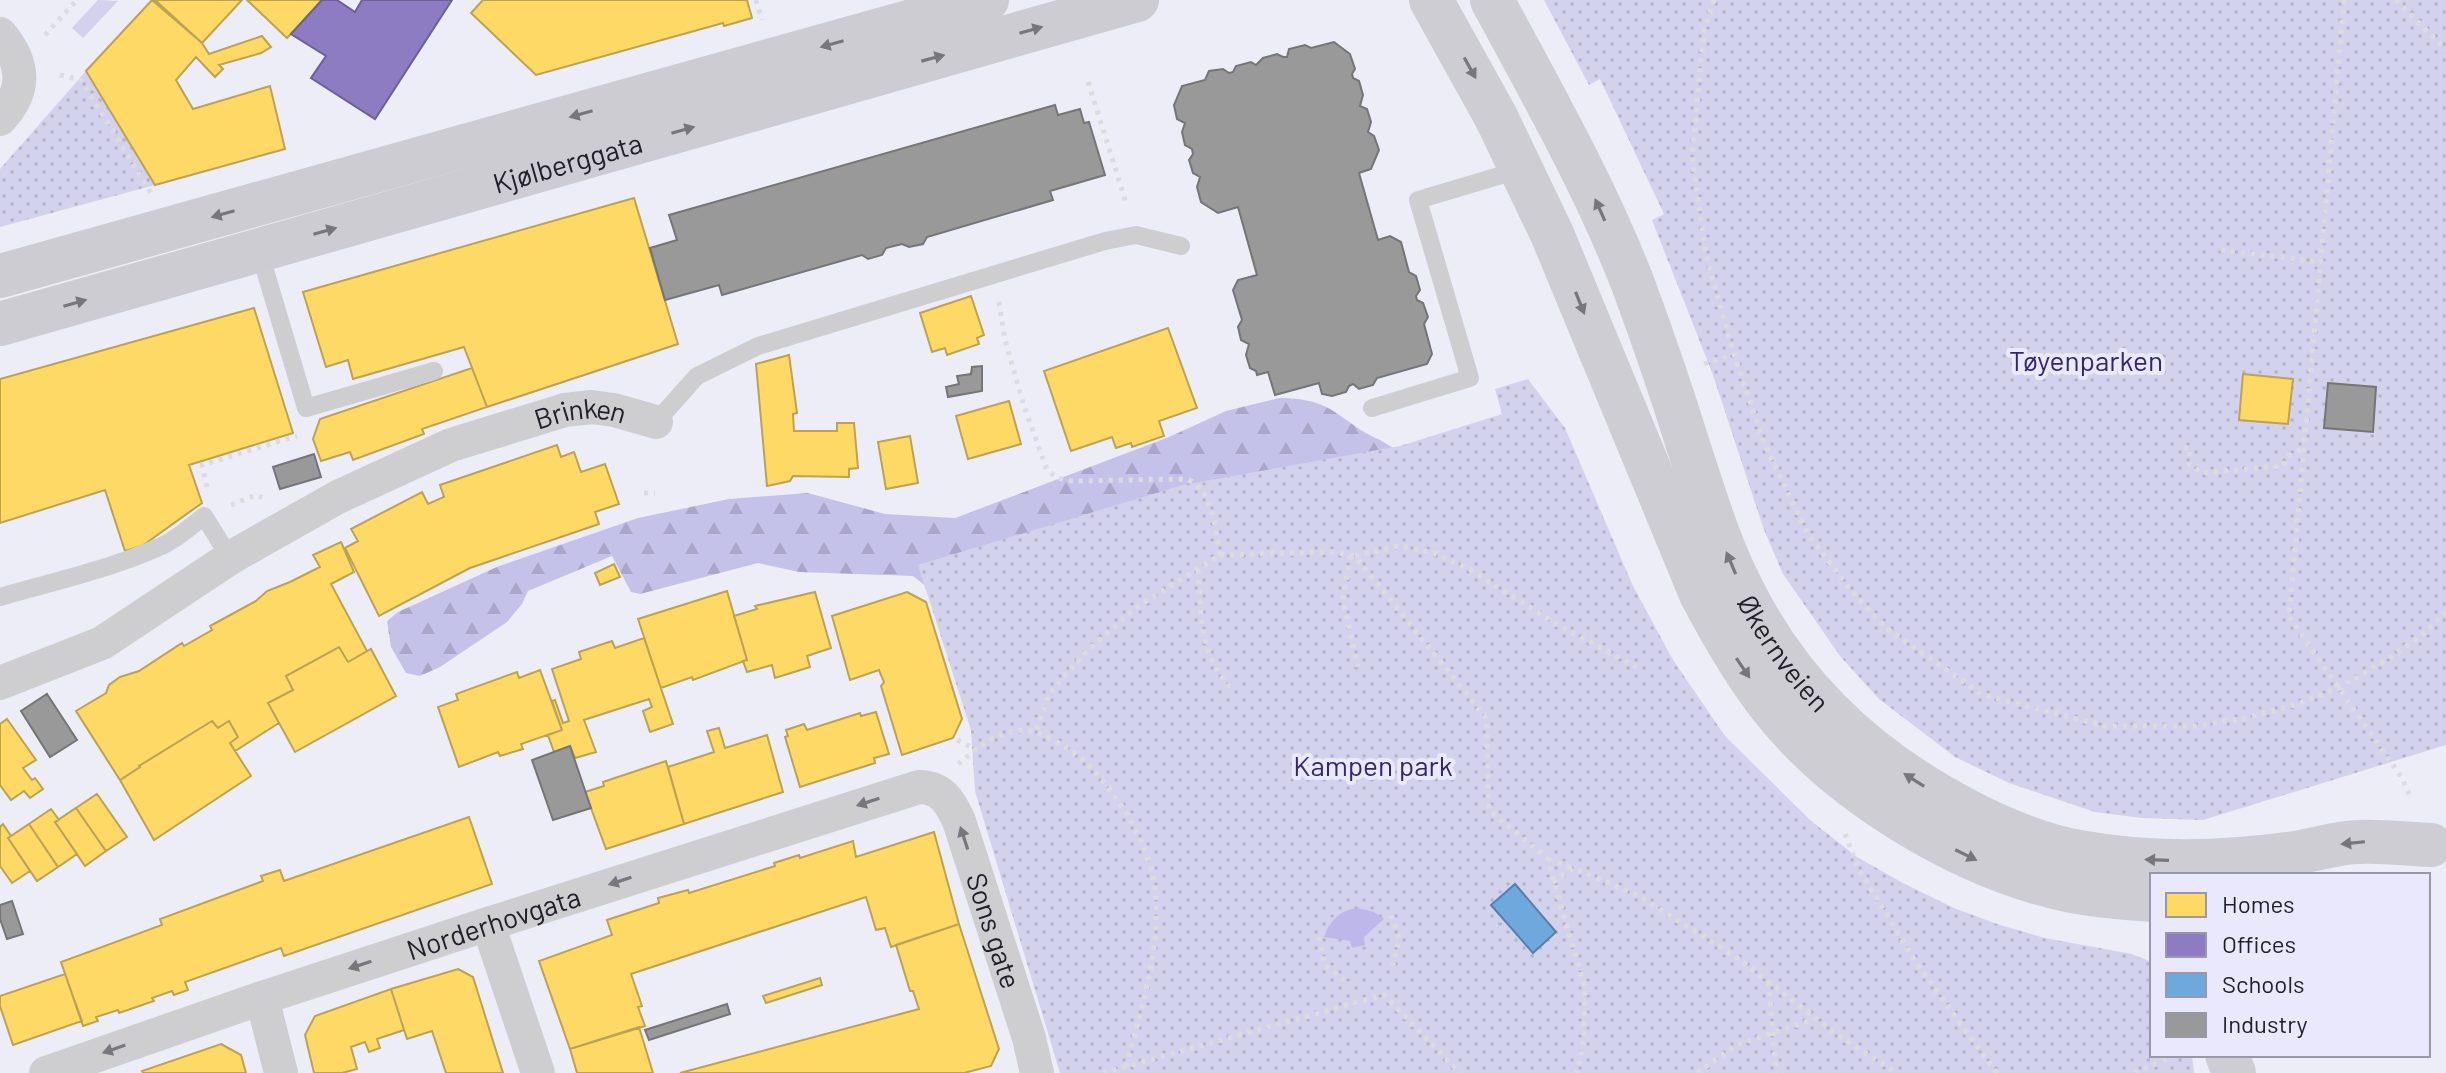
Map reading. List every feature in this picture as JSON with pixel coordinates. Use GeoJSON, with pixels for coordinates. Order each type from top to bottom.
{"type":"FeatureCollection","features":[{"type":"Feature","properties":{"kind":"main road","name":"Kjølberggata"},"geometry":{"type":"LineString","coordinates":[[0,276],[987,0]]}},
{"type":"Feature","properties":{"kind":"main road","name":"Kjølberggata"},"geometry":{"type":"LineString","coordinates":[[0,324],[1137,0]]}},
{"type":"Feature","properties":{"kind":"main road","name":"Økernveien"},"geometry":{"type":"LineString","coordinates":[[1431,0],[1522,169],[1552,234],[1701,594],[1723,637],[1780,717],[1857,790],[1936,840],[2021,877],[2067,890],[2150,900]]}},
{"type":"Feature","properties":{"kind":"main road","name":"Økernveien"},"geometry":{"type":"LineString","coordinates":[[1492,0],[1576,158],[1631,280],[1661,360],[1705,497],[1739,583],[1780,652],[1830,713],[1878,756],[1987,821],[2075,851],[2128,860],[2176,861],[2234,869],[2294,853],[2356,842],[2438,842]]}},
{"type":"Feature","properties":{"kind":"main road","name":"Økernveien"},"geometry":{"type":"LineString","coordinates":[[2380,873],[2438,842]]}},
{"type":"Feature","properties":{"kind":"street"},"geometry":{"type":"LineString","coordinates":[[0,34],[12,50],[20,76],[15,101],[0,119]]}},
{"type":"Feature","properties":{"kind":"street","name":"Brinken"},"geometry":{"type":"LineString","coordinates":[[0,683],[102,643],[230,558],[338,497],[451,445],[565,410],[592,407],[656,422]]}},
{"type":"Feature","properties":{"kind":"street","name":"Norderhovgata"},"geometry":{"type":"LineString","coordinates":[[46,1073],[262,998],[912,788],[929,787],[942,793]]}},
{"type":"Feature","properties":{"kind":"street","name":"Sons gate"},"geometry":{"type":"LineString","coordinates":[[942,793],[959,821],[1029,1038],[1037,1073]]}},
{"type":"Feature","properties":{"kind":"street"},"geometry":{"type":"LineString","coordinates":[[488,924],[538,1073]]}},
{"type":"Feature","properties":{"kind":"street"},"geometry":{"type":"LineString","coordinates":[[262,998],[281,1073]]}},
{"type":"Feature","properties":{"kind":"lane"},"geometry":{"type":"LineString","coordinates":[[1372,408],[1470,378],[1418,200],[1522,169]]}},
{"type":"Feature","properties":{"kind":"lane","name":"Brinken"},"geometry":{"type":"LineString","coordinates":[[656,422],[697,376],[758,346],[1105,241],[1136,235],[1181,246]]}},
{"type":"Feature","properties":{"kind":"lane"},"geometry":{"type":"LineString","coordinates":[[259,250],[306,408],[434,371]]}},
{"type":"Feature","properties":{"kind":"lane"},"geometry":{"type":"LineString","coordinates":[[0,597],[159,548],[204,516],[230,558]]}},
{"type":"Feature","properties":{"kind":"path"},"geometry":{"type":"LineString","coordinates":[[42,39],[77,0]]}},
{"type":"Feature","properties":{"kind":"path"},"geometry":{"type":"LineString","coordinates":[[756,0],[763,21]]}},
{"type":"Feature","properties":{"kind":"path"},"geometry":{"type":"LineString","coordinates":[[1714,0],[1704,29],[1692,157],[1706,255],[1734,354],[1764,443],[1808,534],[1849,588],[1886,628],[1983,695],[2105,726],[2196,726],[2246,718],[2339,688],[2422,635],[2446,612]]}},
{"type":"Feature","properties":{"kind":"path"},"geometry":{"type":"LineString","coordinates":[[2344,0],[2289,617],[2402,778],[2411,798]]}},
{"type":"Feature","properties":{"kind":"path"},"geometry":{"type":"LineString","coordinates":[[2399,1],[2446,50]]}},
{"type":"Feature","properties":{"kind":"path"},"geometry":{"type":"LineString","coordinates":[[60,75],[81,80],[152,194]]}},
{"type":"Feature","properties":{"kind":"path"},"geometry":{"type":"LineString","coordinates":[[1088,82],[1136,235]]}},
{"type":"Feature","properties":{"kind":"path"},"geometry":{"type":"LineString","coordinates":[[2221,250],[2320,262]]}},
{"type":"Feature","properties":{"kind":"path"},"geometry":{"type":"LineString","coordinates":[[995,273],[1005,340],[1047,470],[1057,478],[1072,481],[1187,479],[1196,483],[1204,490],[1210,506],[1220,555]]}},
{"type":"Feature","properties":{"kind":"path"},"geometry":{"type":"LineString","coordinates":[[1699,366],[1734,354]]}},
{"type":"Feature","properties":{"kind":"path"},"geometry":{"type":"LineString","coordinates":[[202,466],[310,432],[306,408]]}},
{"type":"Feature","properties":{"kind":"path"},"geometry":{"type":"LineString","coordinates":[[2184,448],[2190,448],[2189,464],[2202,473],[2283,466],[2290,455],[2304,448]]}},
{"type":"Feature","properties":{"kind":"path"},"geometry":{"type":"LineString","coordinates":[[644,493],[655,493]]}},
{"type":"Feature","properties":{"kind":"path"},"geometry":{"type":"LineString","coordinates":[[220,509],[256,495]]}},
{"type":"Feature","properties":{"kind":"path"},"geometry":{"type":"LineString","coordinates":[[1036,731],[1050,693],[1084,654],[1134,609],[1220,555],[1333,552],[1353,556],[1398,546],[1431,552],[1469,569],[1558,625],[1642,670]]}},
{"type":"Feature","properties":{"kind":"path"},"geometry":{"type":"LineString","coordinates":[[1353,556],[1343,599],[1358,667]]}},
{"type":"Feature","properties":{"kind":"path"},"geometry":{"type":"LineString","coordinates":[[1353,556],[1486,718],[1489,810],[1547,858],[1637,895],[1739,959],[1816,1018],[1896,1073]]}},
{"type":"Feature","properties":{"kind":"path"},"geometry":{"type":"LineString","coordinates":[[1198,570],[1207,652],[1214,668],[1231,688]]}},
{"type":"Feature","properties":{"kind":"path"},"geometry":{"type":"LineString","coordinates":[[942,793],[959,764],[995,736],[1017,730],[1036,731],[1065,746],[1101,776],[1127,813],[1148,858],[1157,897],[1155,942],[1126,1067]]}},
{"type":"Feature","properties":{"kind":"path"},"geometry":{"type":"LineString","coordinates":[[957,740],[977,750]]}},
{"type":"Feature","properties":{"kind":"path"},"geometry":{"type":"LineString","coordinates":[[1844,833],[1859,870],[1909,951],[1997,1073]]}},
{"type":"Feature","properties":{"kind":"path"},"geometry":{"type":"LineString","coordinates":[[1547,858],[1585,988],[1584,1038],[1577,1073]]}},
{"type":"Feature","properties":{"kind":"path"},"geometry":{"type":"LineString","coordinates":[[1553,882],[1573,868]]}},
{"type":"Feature","properties":{"kind":"path"},"geometry":{"type":"LineString","coordinates":[[1391,915],[1399,938],[1393,965]]}},
{"type":"Feature","properties":{"kind":"path"},"geometry":{"type":"LineString","coordinates":[[1319,937],[1325,966],[1344,980]]}},
{"type":"Feature","properties":{"kind":"path"},"geometry":{"type":"LineString","coordinates":[[1769,981],[1776,1073]]}},
{"type":"Feature","properties":{"kind":"path"},"geometry":{"type":"LineString","coordinates":[[1103,1073],[1384,995],[1460,1073]]}},
{"type":"Feature","properties":{"kind":"path"},"geometry":{"type":"LineString","coordinates":[[1697,1073],[1736,1045],[1816,1018]]}},
{"type":"Feature","properties":{"kind":"path"},"geometry":{"type":"LineString","coordinates":[[2135,1073],[2171,1057]]}},
{"type":"Feature","properties":{"kind":"green space"},"geometry":{"type":"Polygon","coordinates":[[[98,0],[118,1],[83,38],[72,28],[98,0]]]}},
{"type":"Feature","properties":{"kind":"green space","name":"Tøyenparken"},"geometry":{"type":"Polygon","coordinates":[[[1544,0],[2446,0],[2446,745],[2203,820],[2142,818],[2095,812],[2009,783],[1955,757],[1879,699],[1840,656],[1783,574],[1764,530],[1713,375],[1652,220],[1664,214],[1600,79],[1589,85],[1544,0]]]}},
{"type":"Feature","properties":{"kind":"green space"},"geometry":{"type":"Polygon","coordinates":[[[86,71],[155,185],[0,227],[0,169],[86,71]]]}},
{"type":"Feature","properties":{"kind":"green space","name":"Kampen park"},"geometry":{"type":"Polygon","coordinates":[[[1528,379],[1565,428],[1633,586],[1673,660],[1725,736],[1810,820],[1857,857],[1954,908],[2045,938],[2132,954],[2150,961],[2150,1057],[2192,1057],[2194,1073],[1060,1073],[975,791],[971,730],[918,565],[1183,485],[1400,446],[1502,414],[1495,389],[1528,379]]]}},
{"type":"Feature","properties":{"kind":"green space"},"geometry":{"type":"Polygon","coordinates":[[[1279,398],[1318,403],[1627,586],[1706,713],[1742,757],[1831,841],[2150,1052],[943,600],[913,576],[799,572],[758,563],[640,594],[631,592],[612,556],[528,591],[507,622],[440,667],[420,676],[406,673],[391,647],[387,621],[398,612],[499,566],[638,518],[729,499],[808,493],[885,514],[955,518],[1169,437],[1226,411],[1279,398]]]}},
{"type":"Feature","properties":{"kind":"shaded area"},"geometry":{"type":"Polygon","coordinates":[[[1358,908],[1374,912],[1384,919],[1364,937],[1365,945],[1352,948],[1350,941],[1324,937],[1336,917],[1358,908]]]}},
{"type":"Feature","properties":{"kind":"building: Homes"},"geometry":{"type":"Polygon","coordinates":[[[152,0],[202,43],[209,54],[262,36],[271,47],[219,65],[223,69],[215,77],[196,57],[176,80],[193,109],[270,86],[285,149],[155,185],[86,71],[152,0]]]}},
{"type":"Feature","properties":{"kind":"building: Homes"},"geometry":{"type":"Polygon","coordinates":[[[155,0],[242,0],[202,43],[155,0]]]}},
{"type":"Feature","properties":{"kind":"building: Homes"},"geometry":{"type":"Polygon","coordinates":[[[247,0],[322,0],[287,38],[247,0]]]}},
{"type":"Feature","properties":{"kind":"building: Homes"},"geometry":{"type":"Polygon","coordinates":[[[483,0],[747,0],[752,18],[724,26],[723,23],[536,75],[471,13],[483,0]]]}},
{"type":"Feature","properties":{"kind":"building: Homes"},"geometry":{"type":"Polygon","coordinates":[[[634,198],[678,344],[487,407],[464,347],[353,379],[348,360],[326,367],[303,292],[634,198]]]}},
{"type":"Feature","properties":{"kind":"building: Homes"},"geometry":{"type":"Polygon","coordinates":[[[971,296],[984,335],[977,338],[979,344],[947,355],[945,348],[932,352],[920,313],[971,296]]]}},
{"type":"Feature","properties":{"kind":"building: Homes"},"geometry":{"type":"Polygon","coordinates":[[[254,308],[293,433],[189,465],[202,503],[142,546],[125,551],[105,490],[0,523],[0,379],[254,308]]]}},
{"type":"Feature","properties":{"kind":"building: Homes"},"geometry":{"type":"Polygon","coordinates":[[[1168,328],[1197,408],[1159,421],[1164,436],[1132,447],[1131,443],[1116,448],[1112,437],[1071,451],[1044,371],[1168,328]]]}},
{"type":"Feature","properties":{"kind":"building: Homes"},"geometry":{"type":"Polygon","coordinates":[[[789,355],[797,413],[793,414],[794,431],[837,431],[837,423],[854,423],[858,468],[849,469],[849,477],[793,476],[790,481],[767,486],[756,364],[789,355]]]}},
{"type":"Feature","properties":{"kind":"building: Homes"},"geometry":{"type":"Polygon","coordinates":[[[472,368],[487,407],[422,429],[424,434],[353,460],[350,452],[321,461],[313,439],[320,419],[472,368]]]}},
{"type":"Feature","properties":{"kind":"building: Homes"},"geometry":{"type":"Polygon","coordinates":[[[2243,374],[2293,379],[2288,424],[2239,420],[2243,374]]]}},
{"type":"Feature","properties":{"kind":"building: Homes"},"geometry":{"type":"Polygon","coordinates":[[[1009,401],[1021,444],[968,459],[956,416],[1009,401]]]}},
{"type":"Feature","properties":{"kind":"building: Homes"},"geometry":{"type":"Polygon","coordinates":[[[910,436],[918,483],[886,489],[878,442],[910,436]]]}},
{"type":"Feature","properties":{"kind":"building: Homes"},"geometry":{"type":"Polygon","coordinates":[[[557,445],[561,457],[574,452],[581,472],[605,464],[619,504],[595,512],[599,524],[470,568],[379,616],[345,548],[358,541],[351,529],[422,492],[428,504],[444,497],[440,485],[557,445]]]}},
{"type":"Feature","properties":{"kind":"building: Homes"},"geometry":{"type":"Polygon","coordinates":[[[341,542],[354,572],[331,584],[367,651],[348,662],[339,647],[286,676],[293,690],[268,703],[279,723],[235,751],[230,743],[238,737],[229,721],[218,728],[212,721],[120,780],[76,711],[106,693],[109,685],[120,677],[139,671],[182,643],[184,646],[212,630],[210,626],[256,601],[267,591],[320,567],[313,555],[341,542]]]}},
{"type":"Feature","properties":{"kind":"building: Homes"},"geometry":{"type":"Polygon","coordinates":[[[614,564],[620,577],[600,585],[595,573],[614,564]]]}},
{"type":"Feature","properties":{"kind":"building: Homes"},"geometry":{"type":"Polygon","coordinates":[[[727,591],[747,660],[661,688],[638,619],[727,591]]]}},
{"type":"Feature","properties":{"kind":"building: Homes"},"geometry":{"type":"Polygon","coordinates":[[[815,592],[831,648],[807,656],[810,667],[775,678],[772,665],[747,672],[743,661],[747,660],[734,616],[757,609],[755,606],[815,592]]]}},
{"type":"Feature","properties":{"kind":"building: Homes"},"geometry":{"type":"Polygon","coordinates":[[[907,592],[926,602],[962,719],[953,738],[902,755],[879,670],[850,680],[832,616],[907,592]]]}},
{"type":"Feature","properties":{"kind":"building: Homes"},"geometry":{"type":"Polygon","coordinates":[[[644,638],[673,724],[650,732],[643,711],[652,707],[649,699],[584,720],[596,752],[575,758],[570,746],[554,752],[548,735],[562,730],[552,701],[555,700],[563,723],[569,721],[552,669],[581,659],[579,652],[612,641],[615,648],[644,638]]]}},
{"type":"Feature","properties":{"kind":"building: Homes"},"geometry":{"type":"Polygon","coordinates":[[[339,647],[348,662],[371,649],[396,696],[295,752],[268,703],[293,690],[286,676],[339,647]]]}},
{"type":"Feature","properties":{"kind":"building: Homes"},"geometry":{"type":"Polygon","coordinates":[[[540,670],[562,730],[521,744],[523,749],[500,756],[498,752],[459,767],[438,707],[458,700],[456,694],[517,672],[519,678],[540,670]]]}},
{"type":"Feature","properties":{"kind":"building: Homes"},"geometry":{"type":"Polygon","coordinates":[[[876,712],[889,754],[874,758],[875,763],[800,787],[785,737],[788,736],[786,730],[804,724],[807,730],[860,713],[861,716],[876,712]]]}},
{"type":"Feature","properties":{"kind":"building: Homes"},"geometry":{"type":"Polygon","coordinates":[[[7,719],[36,760],[23,768],[43,789],[30,798],[24,791],[11,800],[0,785],[0,724],[7,719]]]}},
{"type":"Feature","properties":{"kind":"building: Homes"},"geometry":{"type":"Polygon","coordinates":[[[212,721],[218,728],[229,721],[238,737],[230,743],[251,776],[154,840],[120,780],[212,721]]]}},
{"type":"Feature","properties":{"kind":"building: Homes"},"geometry":{"type":"Polygon","coordinates":[[[719,728],[725,748],[767,735],[783,792],[684,824],[668,767],[714,752],[707,731],[719,728]]]}},
{"type":"Feature","properties":{"kind":"building: Homes"},"geometry":{"type":"Polygon","coordinates":[[[666,761],[684,824],[606,849],[585,792],[604,786],[603,782],[666,761]]]}},
{"type":"Feature","properties":{"kind":"building: Homes"},"geometry":{"type":"Polygon","coordinates":[[[97,794],[127,837],[106,851],[76,808],[97,794]]]}},
{"type":"Feature","properties":{"kind":"building: Homes"},"geometry":{"type":"Polygon","coordinates":[[[76,808],[106,851],[85,866],[55,822],[76,808]]]}},
{"type":"Feature","properties":{"kind":"building: Homes"},"geometry":{"type":"Polygon","coordinates":[[[51,809],[59,820],[55,822],[77,854],[58,867],[29,824],[51,809]]]}},
{"type":"Feature","properties":{"kind":"building: Homes"},"geometry":{"type":"Polygon","coordinates":[[[469,817],[492,884],[284,956],[281,948],[185,982],[188,990],[174,995],[172,991],[119,1013],[118,1010],[96,1017],[98,1021],[83,1026],[61,962],[162,925],[160,919],[263,881],[261,876],[280,870],[284,881],[469,817]]]}},
{"type":"Feature","properties":{"kind":"building: Homes"},"geometry":{"type":"Polygon","coordinates":[[[3,824],[11,836],[8,838],[30,871],[12,883],[0,866],[0,827],[3,824]]]}},
{"type":"Feature","properties":{"kind":"building: Homes"},"geometry":{"type":"Polygon","coordinates":[[[29,824],[58,867],[37,881],[8,838],[29,824]]]}},
{"type":"Feature","properties":{"kind":"building: Homes"},"geometry":{"type":"Polygon","coordinates":[[[934,832],[959,924],[891,947],[885,928],[876,930],[866,897],[631,974],[645,1026],[570,1049],[539,961],[612,935],[607,920],[659,903],[658,898],[688,890],[689,893],[775,866],[774,863],[799,855],[800,858],[853,841],[856,857],[934,832]]]}},
{"type":"Feature","properties":{"kind":"building: Homes"},"geometry":{"type":"Polygon","coordinates":[[[959,924],[999,1049],[991,1066],[964,1073],[680,1073],[919,1009],[896,945],[959,924]]]}},
{"type":"Feature","properties":{"kind":"building: Homes"},"geometry":{"type":"Polygon","coordinates":[[[458,969],[473,977],[503,1073],[446,1073],[432,1031],[407,1039],[391,989],[458,969]]]}},
{"type":"Feature","properties":{"kind":"building: Homes"},"geometry":{"type":"Polygon","coordinates":[[[65,974],[82,1021],[13,1045],[0,1006],[0,996],[65,974]]]}},
{"type":"Feature","properties":{"kind":"building: Homes"},"geometry":{"type":"Polygon","coordinates":[[[820,978],[822,985],[766,1003],[763,996],[820,978]]]}},
{"type":"Feature","properties":{"kind":"building: Homes"},"geometry":{"type":"Polygon","coordinates":[[[391,989],[404,1030],[377,1039],[380,1048],[369,1052],[365,1042],[351,1047],[357,1069],[342,1073],[314,1073],[305,1035],[315,1016],[391,989]]]}},
{"type":"Feature","properties":{"kind":"building: Homes"},"geometry":{"type":"Polygon","coordinates":[[[639,1027],[653,1073],[577,1073],[570,1049],[639,1027]]]}},
{"type":"Feature","properties":{"kind":"building: Homes"},"geometry":{"type":"Polygon","coordinates":[[[221,1044],[241,1055],[246,1073],[142,1071],[221,1044]]]}},
{"type":"Feature","properties":{"kind":"building: Offices"},"geometry":{"type":"Polygon","coordinates":[[[322,0],[337,0],[355,12],[362,0],[452,0],[375,119],[311,78],[326,56],[291,34],[322,0]]]}},
{"type":"Feature","properties":{"kind":"building: Schools"},"geometry":{"type":"Polygon","coordinates":[[[1515,884],[1556,932],[1533,953],[1491,905],[1515,884]]]}},
{"type":"Feature","properties":{"kind":"building: Industry"},"geometry":{"type":"Polygon","coordinates":[[[1334,42],[1350,54],[1355,69],[1353,78],[1359,81],[1363,95],[1360,106],[1367,109],[1371,122],[1368,132],[1374,136],[1379,150],[1371,169],[1359,173],[1378,240],[1390,236],[1401,242],[1409,272],[1416,276],[1420,290],[1417,300],[1423,303],[1428,317],[1424,324],[1432,354],[1427,364],[1377,378],[1373,385],[1359,389],[1353,384],[1346,392],[1332,396],[1322,394],[1319,383],[1275,395],[1268,372],[1257,375],[1250,368],[1246,355],[1249,344],[1241,340],[1238,327],[1242,320],[1233,290],[1238,280],[1257,275],[1238,207],[1218,213],[1201,202],[1197,187],[1200,177],[1193,173],[1189,160],[1192,149],[1185,145],[1182,132],[1185,123],[1177,119],[1174,105],[1182,86],[1205,80],[1209,71],[1223,69],[1229,73],[1236,66],[1251,62],[1256,65],[1263,58],[1277,54],[1287,57],[1289,49],[1334,42]]]}},
{"type":"Feature","properties":{"kind":"building: Industry"},"geometry":{"type":"Polygon","coordinates":[[[1055,105],[1058,115],[1080,109],[1084,123],[1089,122],[1105,175],[1050,191],[1053,200],[927,237],[923,244],[886,248],[882,255],[868,259],[862,255],[722,295],[719,285],[665,300],[650,248],[677,240],[669,215],[1055,105]]]}},
{"type":"Feature","properties":{"kind":"building: Industry"},"geometry":{"type":"Polygon","coordinates":[[[982,366],[982,391],[948,397],[946,387],[959,384],[957,376],[971,374],[972,367],[982,366]]]}},
{"type":"Feature","properties":{"kind":"building: Industry"},"geometry":{"type":"Polygon","coordinates":[[[2328,383],[2376,387],[2373,432],[2324,428],[2328,383]]]}},
{"type":"Feature","properties":{"kind":"building: Industry"},"geometry":{"type":"Polygon","coordinates":[[[314,454],[321,477],[280,489],[273,467],[314,454]]]}},
{"type":"Feature","properties":{"kind":"building: Industry"},"geometry":{"type":"Polygon","coordinates":[[[47,694],[77,740],[50,757],[21,711],[47,694]]]}},
{"type":"Feature","properties":{"kind":"building: Industry"},"geometry":{"type":"Polygon","coordinates":[[[570,746],[591,808],[553,820],[532,760],[570,746]]]}},
{"type":"Feature","properties":{"kind":"building: Industry"},"geometry":{"type":"Polygon","coordinates":[[[12,901],[23,934],[7,939],[0,919],[0,905],[12,901]]]}},
{"type":"Feature","properties":{"kind":"building: Industry"},"geometry":{"type":"Polygon","coordinates":[[[727,1004],[730,1014],[649,1040],[645,1030],[727,1004]]]}}]}
